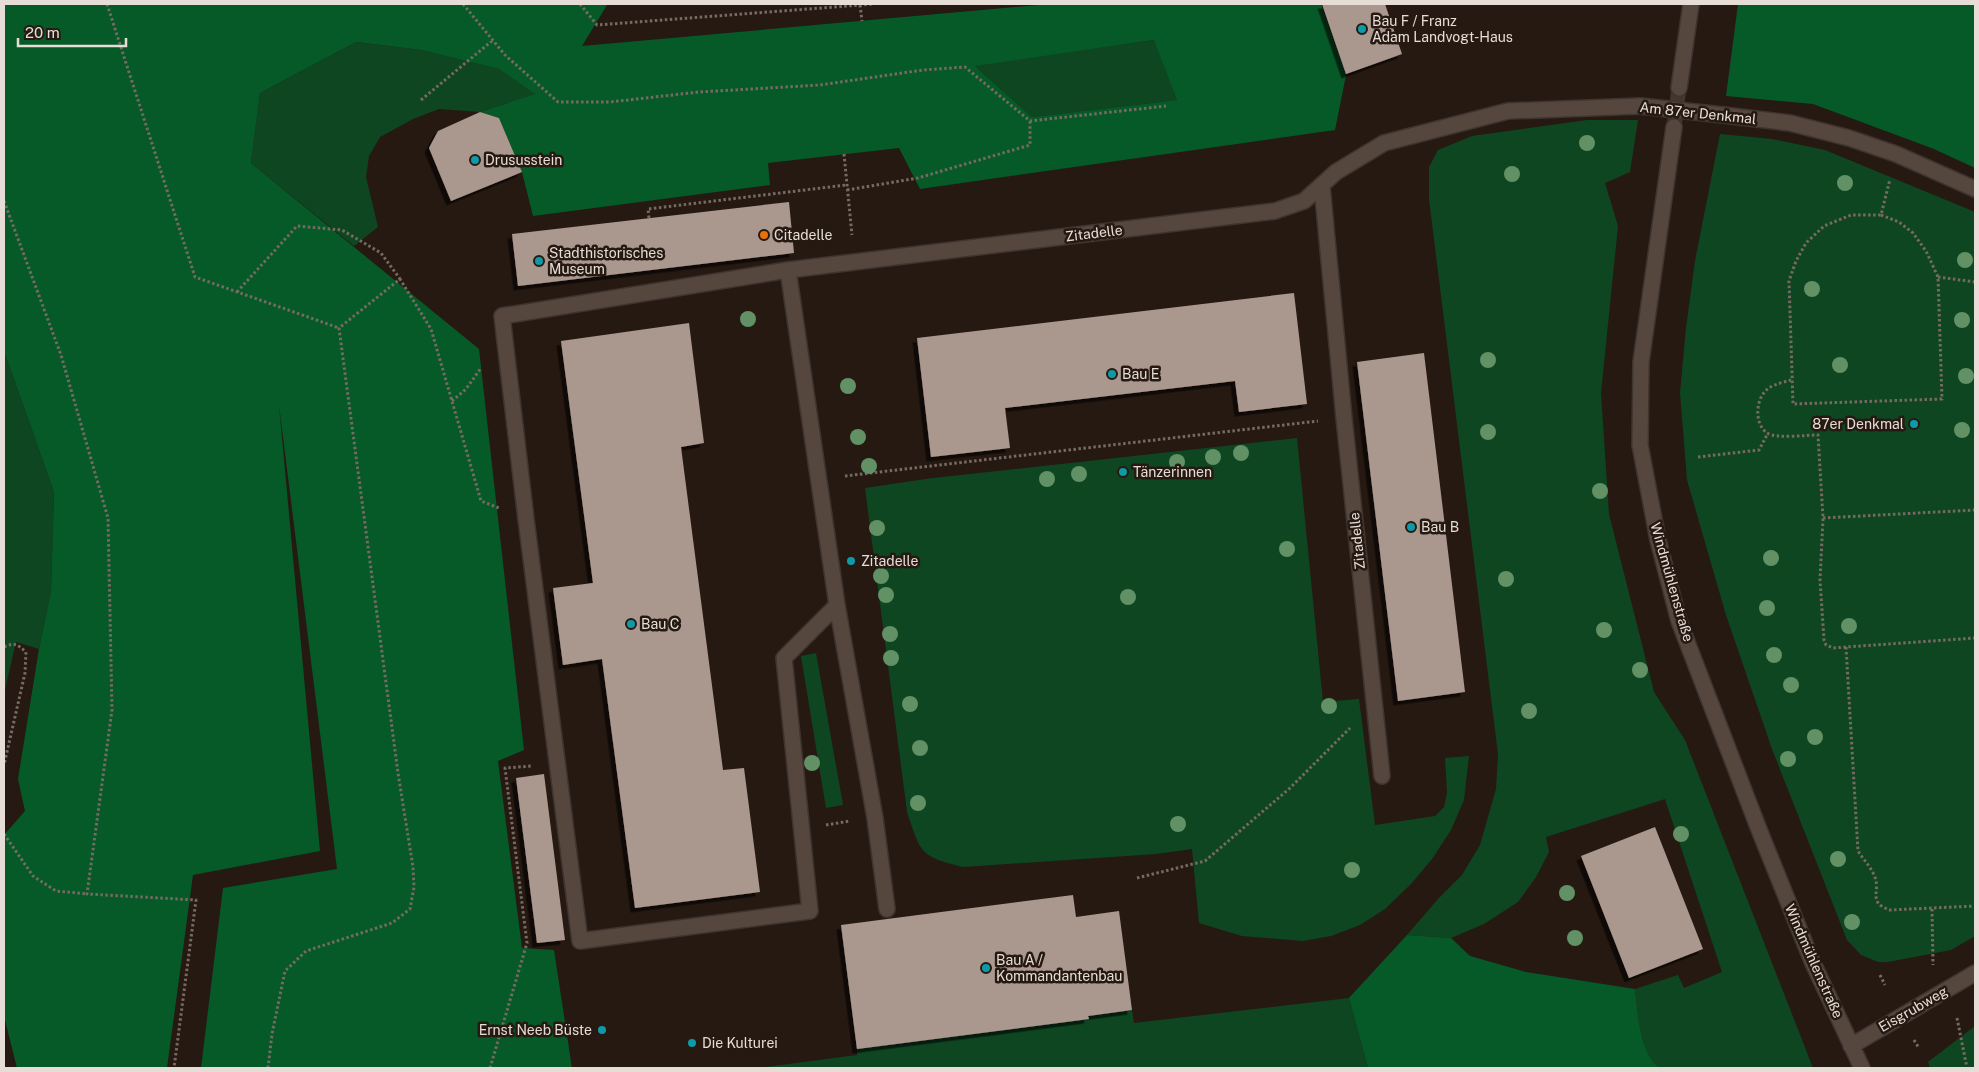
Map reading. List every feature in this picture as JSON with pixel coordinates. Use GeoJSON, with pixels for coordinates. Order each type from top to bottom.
{"type":"FeatureCollection","features":[{"type":"Feature","properties":{"kind":"street"},"geometry":{"type":"LineString","coordinates":[[1679,88],[1691,4]]}},
{"type":"Feature","properties":{"kind":"street","name":"Am 87er Denkmal"},"geometry":{"type":"LineString","coordinates":[[1411,136],[1508,111],[1640,106],[1790,123],[1849,138],[1896,154],[1975,190]]}},
{"type":"Feature","properties":{"kind":"street","name":"Windmühlenstraße"},"geometry":{"type":"LineString","coordinates":[[1674,126],[1640,362],[1640,445],[1658,540],[1680,620],[1798,929],[1862,1068]]}},
{"type":"Feature","properties":{"kind":"street","name":"Zitadelle"},"geometry":{"type":"LineString","coordinates":[[526,519],[502,316],[788,270],[1275,211],[1304,200],[1336,172],[1384,144],[1411,136]]}},
{"type":"Feature","properties":{"kind":"street","name":"Zitadelle"},"geometry":{"type":"LineString","coordinates":[[1322,186],[1344,418],[1382,776]]}},
{"type":"Feature","properties":{"kind":"street"},"geometry":{"type":"LineString","coordinates":[[788,270],[838,605],[875,818],[887,909]]}},
{"type":"Feature","properties":{"kind":"street"},"geometry":{"type":"LineString","coordinates":[[526,519],[580,942],[810,911],[784,658],[838,605]]}},
{"type":"Feature","properties":{"kind":"street","name":"Eisgrubweg"},"geometry":{"type":"LineString","coordinates":[[1851,1046],[1975,973]]}},
{"type":"Feature","properties":{"kind":"path"},"geometry":{"type":"LineString","coordinates":[[106,4],[194,277],[339,328]]}},
{"type":"Feature","properties":{"kind":"path"},"geometry":{"type":"LineString","coordinates":[[463,4],[505,55],[558,102],[610,102],[699,92],[820,85],[923,70],[965,67],[1030,121],[1166,106]]}},
{"type":"Feature","properties":{"kind":"path"},"geometry":{"type":"LineString","coordinates":[[580,4],[596,25],[874,4]]}},
{"type":"Feature","properties":{"kind":"path"},"geometry":{"type":"LineString","coordinates":[[860,5],[862,21]]}},
{"type":"Feature","properties":{"kind":"path"},"geometry":{"type":"LineString","coordinates":[[421,100],[493,40]]}},
{"type":"Feature","properties":{"kind":"path"},"geometry":{"type":"LineString","coordinates":[[649,218],[648,209],[918,178],[1030,145],[1030,121]]}},
{"type":"Feature","properties":{"kind":"path"},"geometry":{"type":"LineString","coordinates":[[844,154],[856,263]]}},
{"type":"Feature","properties":{"kind":"path"},"geometry":{"type":"LineString","coordinates":[[1881,215],[1896,154]]}},
{"type":"Feature","properties":{"kind":"path"},"geometry":{"type":"LineString","coordinates":[[4,201],[61,355],[108,518],[112,710],[87,894]]}},
{"type":"Feature","properties":{"kind":"path"},"geometry":{"type":"LineString","coordinates":[[1851,215],[1881,215],[1898,222],[1913,233],[1926,251],[1938,276],[1942,399],[1793,404],[1789,281],[1796,261],[1806,243],[1824,226],[1851,215]]}},
{"type":"Feature","properties":{"kind":"path"},"geometry":{"type":"LineString","coordinates":[[237,292],[297,226],[342,230],[381,253],[431,329],[481,501],[526,519]]}},
{"type":"Feature","properties":{"kind":"path"},"geometry":{"type":"LineString","coordinates":[[1938,276],[1975,282]]}},
{"type":"Feature","properties":{"kind":"path"},"geometry":{"type":"LineString","coordinates":[[339,328],[400,280]]}},
{"type":"Feature","properties":{"kind":"path"},"geometry":{"type":"LineString","coordinates":[[268,1068],[272,1034],[285,972],[306,951],[392,923],[410,909],[414,887],[413,868],[398,773],[339,328]]}},
{"type":"Feature","properties":{"kind":"path"},"geometry":{"type":"LineString","coordinates":[[452,401],[466,389],[483,365]]}},
{"type":"Feature","properties":{"kind":"path"},"geometry":{"type":"LineString","coordinates":[[1791,380],[1769,388],[1760,400],[1758,416],[1761,425],[1768,433],[1778,435],[1818,435],[1822,518],[1820,580],[1824,640],[1826,645],[1830,647],[1846,647],[1975,638]]}},
{"type":"Feature","properties":{"kind":"path"},"geometry":{"type":"LineString","coordinates":[[819,479],[1344,418]]}},
{"type":"Feature","properties":{"kind":"path"},"geometry":{"type":"LineString","coordinates":[[1698,457],[1759,450],[1768,433]]}},
{"type":"Feature","properties":{"kind":"path"},"geometry":{"type":"LineString","coordinates":[[1822,518],[1975,510]]}},
{"type":"Feature","properties":{"kind":"path"},"geometry":{"type":"LineString","coordinates":[[4,647],[11,643],[17,644],[26,652],[25,673],[4,765]]}},
{"type":"Feature","properties":{"kind":"path"},"geometry":{"type":"LineString","coordinates":[[1846,647],[1858,851],[1875,876],[1876,901],[1880,907],[1890,910],[1975,906]]}},
{"type":"Feature","properties":{"kind":"path"},"geometry":{"type":"LineString","coordinates":[[1137,878],[1205,861],[1290,788],[1349,728],[1377,725]]}},
{"type":"Feature","properties":{"kind":"path"},"geometry":{"type":"LineString","coordinates":[[490,1068],[528,943],[505,768],[557,764]]}},
{"type":"Feature","properties":{"kind":"path"},"geometry":{"type":"LineString","coordinates":[[801,828],[875,818]]}},
{"type":"Feature","properties":{"kind":"path"},"geometry":{"type":"LineString","coordinates":[[4,834],[34,876],[56,890],[87,894],[196,900],[174,1068]]}},
{"type":"Feature","properties":{"kind":"path"},"geometry":{"type":"LineString","coordinates":[[1932,909],[1933,965]]}},
{"type":"Feature","properties":{"kind":"path"},"geometry":{"type":"LineString","coordinates":[[1880,975],[1885,985]]}},
{"type":"Feature","properties":{"kind":"path"},"geometry":{"type":"LineString","coordinates":[[1957,1018],[1967,1068]]}},
{"type":"Feature","properties":{"kind":"path"},"geometry":{"type":"LineString","coordinates":[[1914,1039],[1919,1048]]}},
{"type":"Feature","properties":{"kind":"green space"},"geometry":{"type":"Polygon","coordinates":[[[4,4],[607,5],[582,46],[1050,4],[1321,4],[1346,75],[1335,130],[920,189],[899,148],[768,163],[770,185],[533,216],[522,172],[499,118],[480,112],[535,94],[499,69],[421,50],[356,42],[260,93],[251,163],[479,349],[524,750],[498,761],[522,948],[554,950],[572,1068],[201,1068],[223,888],[337,869],[279,405],[320,851],[193,875],[167,1068],[17,1068],[4,1016],[4,835],[25,811],[18,779],[39,649],[51,591],[54,492],[4,351],[4,4]],[[1154,40],[975,66],[1032,117],[1177,100],[1154,40]]]}},
{"type":"Feature","properties":{"kind":"green space"},"geometry":{"type":"Polygon","coordinates":[[[1738,4],[1975,4],[1975,168],[1934,149],[1813,104],[1726,96],[1738,4]]]}},
{"type":"Feature","properties":{"kind":"green space"},"geometry":{"type":"Polygon","coordinates":[[[1155,40],[1177,100],[1032,117],[974,65],[1155,40]]]}},
{"type":"Feature","properties":{"kind":"green space"},"geometry":{"type":"Polygon","coordinates":[[[356,42],[421,50],[499,69],[536,94],[480,112],[439,109],[413,119],[380,137],[369,156],[366,177],[378,227],[354,246],[251,163],[260,93],[356,42]]]}},
{"type":"Feature","properties":{"kind":"green space"},"geometry":{"type":"Polygon","coordinates":[[[1587,120],[1638,120],[1630,172],[1605,183],[1618,226],[1601,393],[1609,514],[1654,692],[1685,740],[1813,1068],[1660,1068],[1648,1052],[1641,1032],[1635,989],[1678,975],[1684,988],[1722,972],[1665,799],[1546,837],[1549,852],[1536,877],[1518,902],[1484,924],[1451,938],[1407,935],[1462,875],[1480,845],[1496,789],[1498,754],[1429,199],[1429,167],[1438,150],[1472,136],[1587,120]]]}},
{"type":"Feature","properties":{"kind":"green space"},"geometry":{"type":"Polygon","coordinates":[[[1720,134],[1772,139],[1825,150],[1975,212],[1975,936],[1951,950],[1888,962],[1878,962],[1861,955],[1847,940],[1772,749],[1726,615],[1687,480],[1680,393],[1686,328],[1695,261],[1720,134]]]}},
{"type":"Feature","properties":{"kind":"green space"},"geometry":{"type":"Polygon","coordinates":[[[4,351],[54,492],[51,591],[39,649],[16,642],[4,694],[4,351]]]}},
{"type":"Feature","properties":{"kind":"green space"},"geometry":{"type":"Polygon","coordinates":[[[1297,438],[1323,702],[1359,699],[1375,825],[1435,816],[1444,807],[1447,793],[1445,758],[1469,756],[1464,800],[1451,830],[1432,859],[1411,884],[1385,909],[1360,925],[1331,936],[1303,941],[1242,936],[1199,923],[1192,849],[1156,854],[963,867],[938,860],[924,851],[915,836],[907,812],[865,488],[933,478],[1297,438]]]}},
{"type":"Feature","properties":{"kind":"green space"},"geometry":{"type":"Polygon","coordinates":[[[816,653],[843,805],[826,808],[801,656],[816,653]]]}},
{"type":"Feature","properties":{"kind":"green space"},"geometry":{"type":"Polygon","coordinates":[[[1407,935],[1451,938],[1470,956],[1526,972],[1635,989],[1644,1042],[1653,1061],[1660,1068],[1368,1068],[1349,998],[1407,935]]]}},
{"type":"Feature","properties":{"kind":"green space"},"geometry":{"type":"Polygon","coordinates":[[[1349,998],[1368,1068],[759,1068],[857,1055],[857,1049],[1088,1019],[1088,1016],[1132,1010],[1134,1023],[1349,998]]]}},
{"type":"Feature","properties":{"kind":"green space"},"geometry":{"type":"Polygon","coordinates":[[[1975,1026],[1975,1068],[1930,1068],[1928,1062],[1975,1026]]]}},
{"type":"Feature","properties":{"kind":"building","name":"Bau F / Franz Adam Landvogt-Haus"},"geometry":{"type":"Polygon","coordinates":[[[1322,4],[1385,4],[1402,54],[1346,74],[1322,4]]]}},
{"type":"Feature","properties":{"kind":"building","name":"Drususstein"},"geometry":{"type":"Polygon","coordinates":[[[480,112],[499,118],[522,172],[451,201],[429,148],[438,131],[480,112]]]}},
{"type":"Feature","properties":{"kind":"building"},"geometry":{"type":"Polygon","coordinates":[[[789,202],[794,253],[518,286],[512,234],[789,202]]]}},
{"type":"Feature","properties":{"kind":"building","name":"Bau E"},"geometry":{"type":"Polygon","coordinates":[[[1294,293],[1307,404],[1239,412],[1235,381],[1005,408],[1010,448],[931,457],[917,338],[1294,293]]]}},
{"type":"Feature","properties":{"kind":"building","name":"Bau C"},"geometry":{"type":"Polygon","coordinates":[[[689,323],[704,443],[681,447],[723,770],[744,768],[760,892],[635,908],[602,659],[563,665],[553,588],[593,583],[561,341],[689,323]]]}},
{"type":"Feature","properties":{"kind":"building","name":"Bau B"},"geometry":{"type":"Polygon","coordinates":[[[1424,353],[1465,692],[1398,701],[1357,362],[1424,353]]]}},
{"type":"Feature","properties":{"kind":"building"},"geometry":{"type":"Polygon","coordinates":[[[544,774],[565,940],[537,943],[516,778],[544,774]]]}},
{"type":"Feature","properties":{"kind":"building"},"geometry":{"type":"Polygon","coordinates":[[[1655,827],[1703,949],[1629,978],[1581,856],[1655,827]]]}},
{"type":"Feature","properties":{"kind":"building","name":"Bau A / Kommandantenbau"},"geometry":{"type":"Polygon","coordinates":[[[1073,895],[1076,917],[1119,911],[1132,1010],[1088,1016],[1089,1019],[857,1049],[841,925],[1073,895]]]}},
{"type":"Feature","properties":{"kind":"tunnel"},"geometry":{"type":"LineString","coordinates":[[1674,127],[1679,88]]}},
{"type":"Feature","properties":{"kind":"place","name":"Bau F / Franz Adam Landvogt-Haus"},"geometry":{"type":"Point","coordinates":[1362,29]}},
{"type":"Feature","properties":{"kind":"place","name":"Drususstein"},"geometry":{"type":"Point","coordinates":[475,160]}},
{"type":"Feature","properties":{"kind":"place","name":"Citadelle"},"geometry":{"type":"Point","coordinates":[764,235]}},
{"type":"Feature","properties":{"kind":"place","name":"Stadthistorisches Museum"},"geometry":{"type":"Point","coordinates":[539,261]}},
{"type":"Feature","properties":{"kind":"place","name":"Bau E"},"geometry":{"type":"Point","coordinates":[1112,374]}},
{"type":"Feature","properties":{"kind":"place","name":"87er Denkmal"},"geometry":{"type":"Point","coordinates":[1914,424]}},
{"type":"Feature","properties":{"kind":"place","name":"Tänzerinnen"},"geometry":{"type":"Point","coordinates":[1123,472]}},
{"type":"Feature","properties":{"kind":"place","name":"Bau B"},"geometry":{"type":"Point","coordinates":[1411,527]}},
{"type":"Feature","properties":{"kind":"place","name":"Zitadelle"},"geometry":{"type":"Point","coordinates":[851,561]}},
{"type":"Feature","properties":{"kind":"place","name":"Bau C"},"geometry":{"type":"Point","coordinates":[631,624]}},
{"type":"Feature","properties":{"kind":"place","name":"Bau A / Kommandantenbau"},"geometry":{"type":"Point","coordinates":[986,968]}},
{"type":"Feature","properties":{"kind":"place","name":"Ernst Neeb Büste"},"geometry":{"type":"Point","coordinates":[602,1030]}},
{"type":"Feature","properties":{"kind":"place","name":"Die Kulturei"},"geometry":{"type":"Point","coordinates":[692,1043]}}]}
